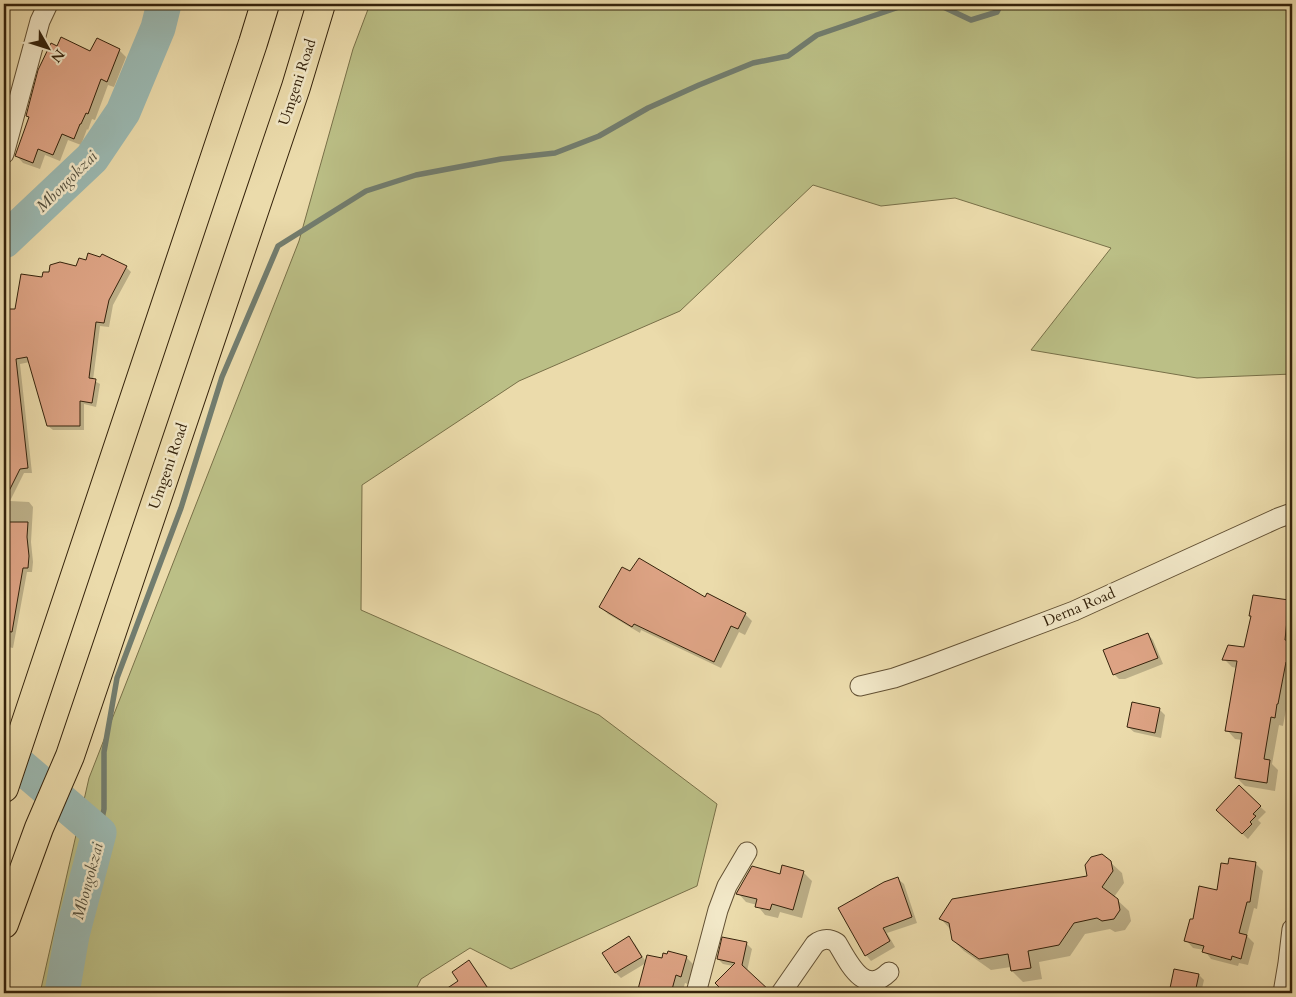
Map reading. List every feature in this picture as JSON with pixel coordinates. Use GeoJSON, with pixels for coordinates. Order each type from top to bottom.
{"type":"FeatureCollection","features":[{"type":"Feature","properties":{"kind":"highway"},"geometry":{"type":"LineString","coordinates":[[4,788],[265,4]]}},
{"type":"Feature","properties":{"kind":"highway","name":"Umgeni Road"},"geometry":{"type":"LineString","coordinates":[[4,924],[39,828],[70,756],[296,87],[321,4]]}},
{"type":"Feature","properties":{"kind":"street"},"geometry":{"type":"LineString","coordinates":[[4,154],[40,20],[48,4]]}},
{"type":"Feature","properties":{"kind":"street","name":"Derna Road"},"geometry":{"type":"LineString","coordinates":[[860,686],[874,684],[920,669],[1074,611],[1278,518],[1292,514]]}},
{"type":"Feature","properties":{"kind":"street"},"geometry":{"type":"LineString","coordinates":[[696,993],[718,910],[727,886],[747,852]]}},
{"type":"Feature","properties":{"kind":"street"},"geometry":{"type":"LineString","coordinates":[[1283,993],[1292,929]]}},
{"type":"Feature","properties":{"kind":"street"},"geometry":{"type":"LineString","coordinates":[[781,993],[815,944],[821,940],[832,940],[837,943],[859,981],[865,986],[878,985],[883,982],[889,972]]}},
{"type":"Feature","properties":{"kind":"green space"},"geometry":{"type":"Polygon","coordinates":[[[370,4],[1292,4],[1292,374],[1197,378],[1031,350],[1111,248],[955,198],[881,206],[813,185],[680,311],[519,381],[362,485],[361,610],[599,715],[717,804],[697,886],[511,969],[470,948],[421,979],[414,993],[40,993],[89,778],[299,241],[353,49],[370,4]]]}},
{"type":"Feature","properties":{"kind":"building"},"geometry":{"type":"Polygon","coordinates":[[[61,37],[90,51],[97,38],[120,49],[107,82],[101,79],[88,114],[86,113],[74,139],[62,134],[53,155],[38,149],[33,163],[15,156],[29,117],[26,116],[38,70],[51,43],[57,46],[61,37]]]}},
{"type":"Feature","properties":{"kind":"building"},"geometry":{"type":"Polygon","coordinates":[[[88,253],[100,257],[102,254],[127,266],[109,300],[104,323],[96,322],[89,378],[96,379],[92,403],[80,401],[80,426],[47,426],[27,357],[16,359],[28,468],[20,469],[4,501],[4,309],[15,309],[21,274],[42,277],[43,272],[49,272],[50,265],[60,262],[76,266],[79,258],[86,260],[88,253]]]}},
{"type":"Feature","properties":{"kind":"building"},"geometry":{"type":"Polygon","coordinates":[[[6,522],[28,522],[28,568],[23,568],[12,632],[4,631],[4,544],[6,544],[6,522]]]}},
{"type":"Feature","properties":{"kind":"building"},"geometry":{"type":"Polygon","coordinates":[[[639,558],[705,597],[707,593],[746,613],[738,629],[731,626],[714,662],[634,624],[632,627],[599,607],[622,567],[630,571],[639,558]]]}},
{"type":"Feature","properties":{"kind":"building"},"geometry":{"type":"Polygon","coordinates":[[[1253,595],[1289,600],[1285,640],[1292,641],[1292,663],[1286,662],[1275,718],[1271,717],[1264,759],[1270,760],[1267,783],[1235,778],[1242,733],[1225,731],[1237,661],[1222,660],[1228,645],[1244,647],[1251,616],[1249,616],[1253,595]]]}},
{"type":"Feature","properties":{"kind":"building"},"geometry":{"type":"Polygon","coordinates":[[[1148,633],[1158,658],[1113,675],[1103,650],[1148,633]]]}},
{"type":"Feature","properties":{"kind":"building"},"geometry":{"type":"Polygon","coordinates":[[[1132,702],[1160,708],[1155,733],[1127,727],[1132,702]]]}},
{"type":"Feature","properties":{"kind":"building"},"geometry":{"type":"Polygon","coordinates":[[[1239,785],[1261,806],[1253,814],[1256,816],[1250,822],[1252,824],[1242,834],[1216,810],[1239,785]]]}},
{"type":"Feature","properties":{"kind":"building"},"geometry":{"type":"Polygon","coordinates":[[[1102,854],[1111,861],[1113,871],[1102,887],[1118,899],[1120,910],[1114,919],[1102,921],[1097,918],[1074,923],[1059,945],[1028,951],[1031,968],[1011,971],[1008,954],[979,959],[952,940],[949,923],[939,919],[952,899],[1087,876],[1085,865],[1091,857],[1102,854]]]}},
{"type":"Feature","properties":{"kind":"building"},"geometry":{"type":"Polygon","coordinates":[[[1229,858],[1256,862],[1250,902],[1247,902],[1239,933],[1247,935],[1241,959],[1232,956],[1231,960],[1202,952],[1204,946],[1184,941],[1190,919],[1193,919],[1199,886],[1217,890],[1221,863],[1228,864],[1229,858]]]}},
{"type":"Feature","properties":{"kind":"building"},"geometry":{"type":"Polygon","coordinates":[[[782,865],[804,871],[793,910],[772,904],[770,910],[755,907],[757,899],[736,894],[752,866],[780,874],[782,865]]]}},
{"type":"Feature","properties":{"kind":"building"},"geometry":{"type":"Polygon","coordinates":[[[898,877],[912,917],[883,928],[890,941],[865,956],[838,908],[884,882],[898,877]]]}},
{"type":"Feature","properties":{"kind":"building"},"geometry":{"type":"Polygon","coordinates":[[[629,936],[642,957],[615,973],[602,953],[629,936]]]}},
{"type":"Feature","properties":{"kind":"building"},"geometry":{"type":"Polygon","coordinates":[[[722,937],[747,942],[742,965],[770,993],[725,993],[715,983],[735,963],[717,959],[722,937]]]}},
{"type":"Feature","properties":{"kind":"building"},"geometry":{"type":"Polygon","coordinates":[[[668,951],[687,956],[681,977],[676,975],[671,993],[637,993],[647,955],[662,958],[663,953],[667,954],[668,951]]]}},
{"type":"Feature","properties":{"kind":"building"},"geometry":{"type":"Polygon","coordinates":[[[469,960],[491,993],[440,993],[458,981],[452,972],[469,960]]]}},
{"type":"Feature","properties":{"kind":"building"},"geometry":{"type":"Polygon","coordinates":[[[1174,969],[1199,974],[1195,993],[1169,993],[1174,969]]]}},
{"type":"Feature","properties":{"kind":"waterway","name":"Mbongokzai"},"geometry":{"type":"LineString","coordinates":[[4,241],[92,158],[123,112],[158,28],[164,4]]}},
{"type":"Feature","properties":{"kind":"waterway"},"geometry":{"type":"LineString","coordinates":[[99,833],[104,809],[104,752],[117,678],[181,508],[222,377],[278,246],[366,191],[416,175],[501,159],[555,153],[599,136],[648,108],[699,85],[753,63],[788,56],[817,35],[902,6],[915,4]]}},
{"type":"Feature","properties":{"kind":"waterway"},"geometry":{"type":"LineString","coordinates":[[937,4],[971,20],[997,12],[1001,4]]}},
{"type":"Feature","properties":{"kind":"waterway","name":"Mbongokzai"},"geometry":{"type":"LineString","coordinates":[[4,752],[99,833],[72,935],[62,993]]}}]}
